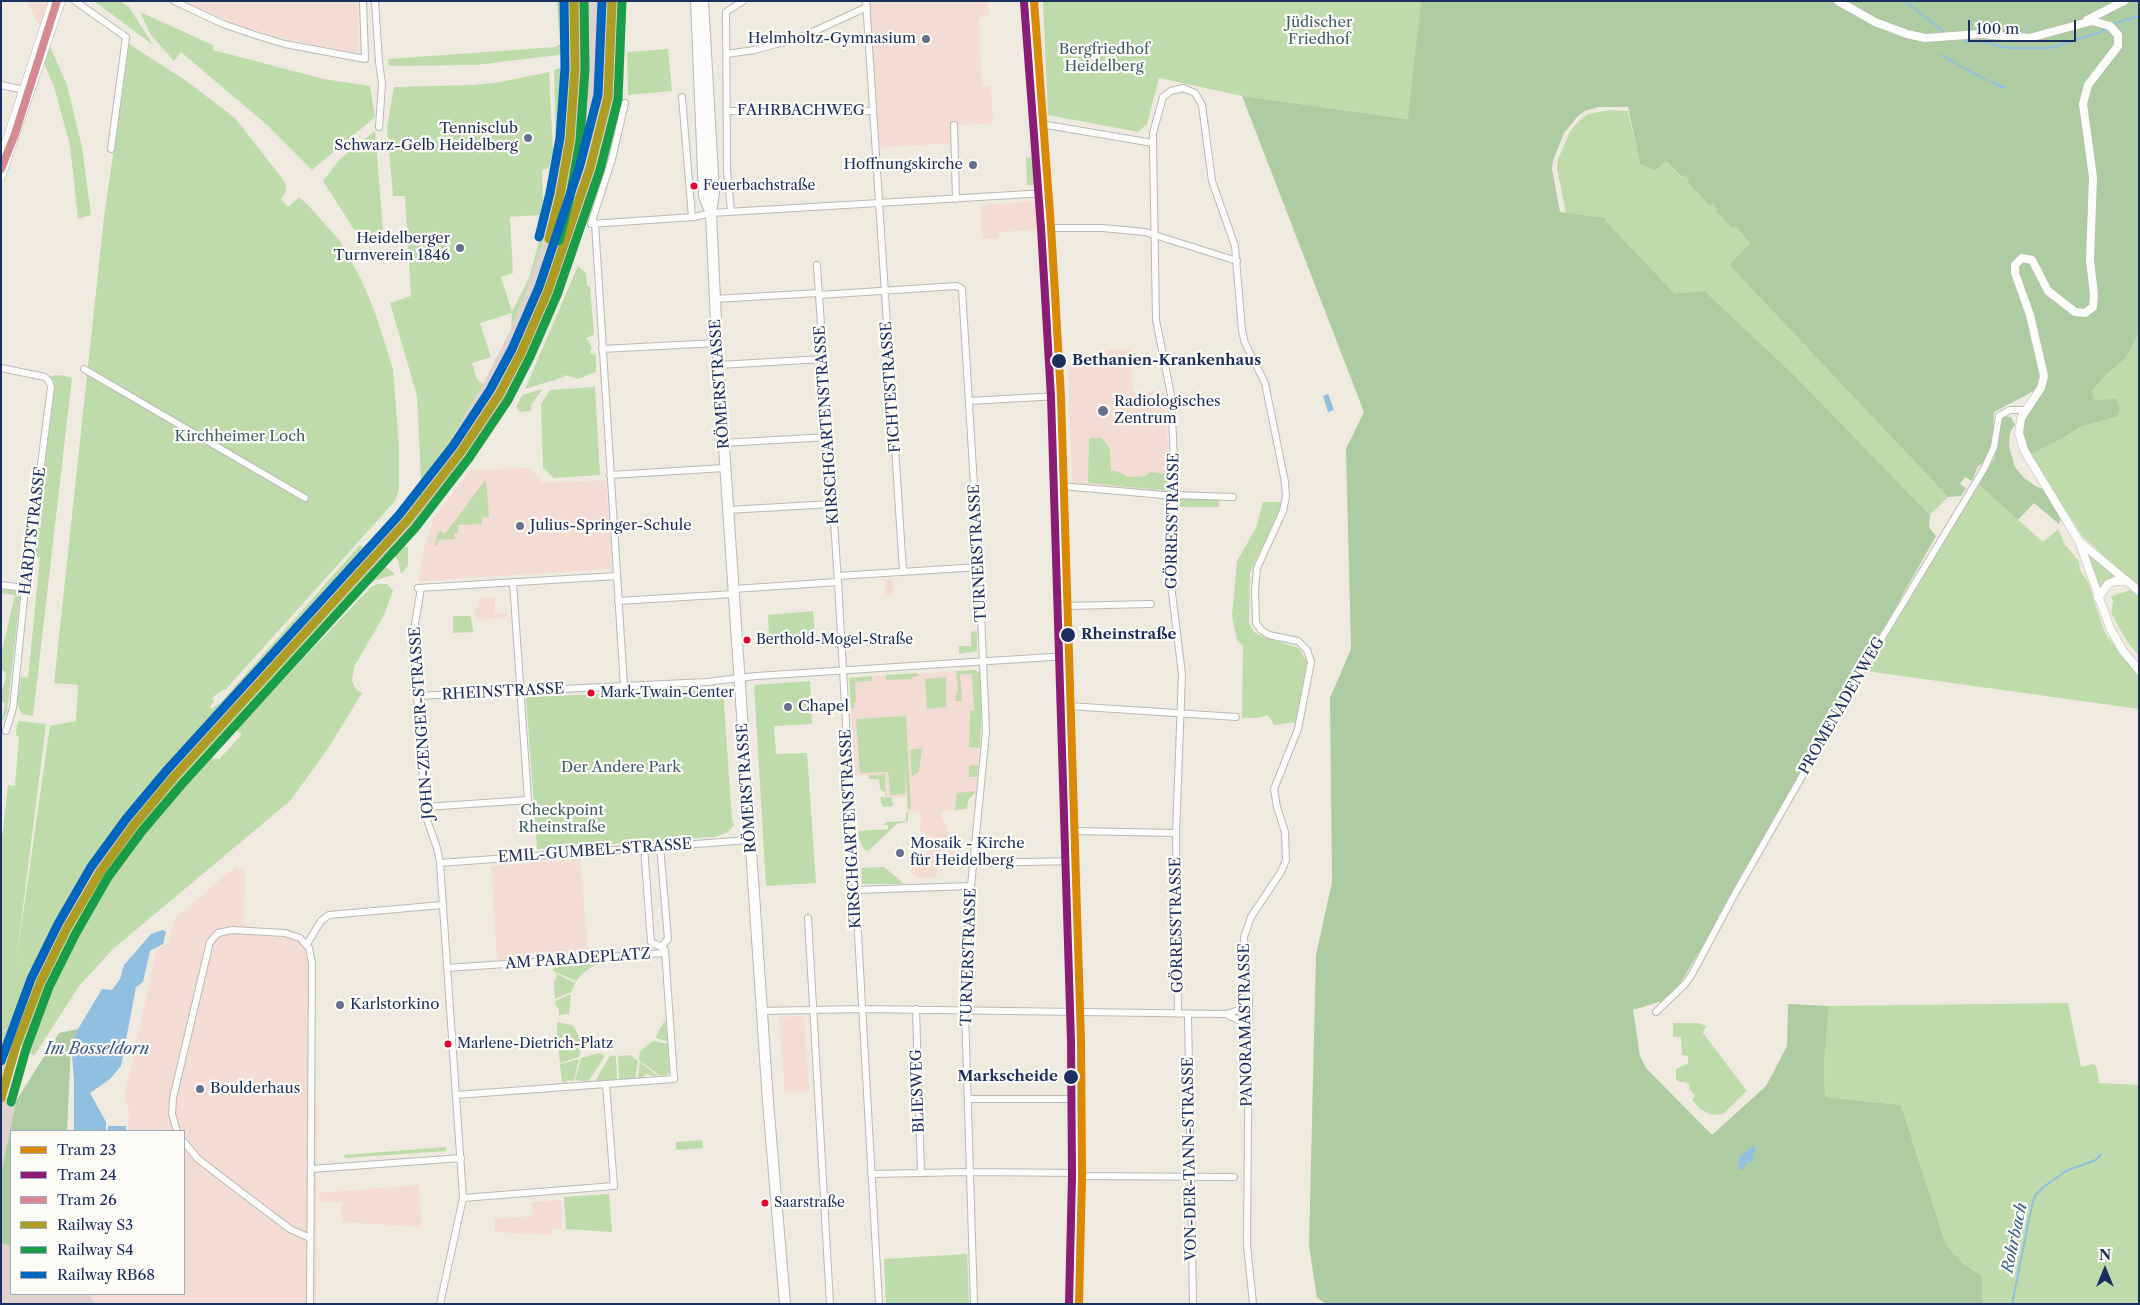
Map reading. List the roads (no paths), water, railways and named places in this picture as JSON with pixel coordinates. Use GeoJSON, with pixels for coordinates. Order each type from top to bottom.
{"type":"FeatureCollection","features":[{"type":"Feature","properties":{"kind":"main road","name":"RÖMERSTRASSE"},"geometry":{"type":"LineString","coordinates":[[696,1],[704,196],[711,213]]}},
{"type":"Feature","properties":{"kind":"main road","name":"RÖMERSTRASSE"},"geometry":{"type":"LineString","coordinates":[[703,1],[714,192],[711,213],[718,365],[761,1011],[785,1304]]}},
{"type":"Feature","properties":{"kind":"main road"},"geometry":{"type":"LineString","coordinates":[[1032,1],[1049,228],[1058,396],[1069,706],[1079,1099],[1080,1175],[1077,1304]]}},
{"type":"Feature","properties":{"kind":"street"},"geometry":{"type":"LineString","coordinates":[[1,157],[53,1]]}},
{"type":"Feature","properties":{"kind":"street"},"geometry":{"type":"LineString","coordinates":[[1,177],[61,1]]}},
{"type":"Feature","properties":{"kind":"street"},"geometry":{"type":"LineString","coordinates":[[75,1],[126,37],[111,149]]}},
{"type":"Feature","properties":{"kind":"street"},"geometry":{"type":"LineString","coordinates":[[174,1],[223,24],[255,36],[285,44],[365,59],[363,1]]}},
{"type":"Feature","properties":{"kind":"street"},"geometry":{"type":"LineString","coordinates":[[375,1],[382,84],[379,127]]}},
{"type":"Feature","properties":{"kind":"street"},"geometry":{"type":"LineString","coordinates":[[731,212],[727,170],[726,12],[743,1]]}},
{"type":"Feature","properties":{"kind":"street"},"geometry":{"type":"LineString","coordinates":[[1838,1],[1888,28],[1925,38],[1980,34],[2027,39],[2084,22],[2094,21],[2110,26],[2117,32],[2119,40],[2115,50],[2094,76],[2084,98],[2084,120],[2093,177],[2090,260],[2093,307],[2089,312],[2075,312],[2048,291],[2032,260],[2025,258],[2017,261],[2015,272],[2030,315],[2044,376],[2040,390],[2025,410],[2019,428],[2022,447],[2078,541],[2098,598],[2116,639],[2139,670]]}},
{"type":"Feature","properties":{"kind":"street"},"geometry":{"type":"LineString","coordinates":[[2084,22],[2124,1]]}},
{"type":"Feature","properties":{"kind":"street"},"geometry":{"type":"LineString","coordinates":[[727,54],[754,50],[806,35],[867,4]]}},
{"type":"Feature","properties":{"kind":"street","name":"FICHTESTRASSE"},"geometry":{"type":"LineString","coordinates":[[867,4],[878,202],[903,571]]}},
{"type":"Feature","properties":{"kind":"street"},"geometry":{"type":"LineString","coordinates":[[1,85],[24,90]]}},
{"type":"Feature","properties":{"kind":"street","name":"PANORAMASTRASSE"},"geometry":{"type":"LineString","coordinates":[[1153,142],[1163,97],[1179,88],[1188,89],[1195,93],[1202,105],[1212,181],[1231,234],[1237,262],[1242,331],[1265,383],[1286,489],[1283,511],[1257,568],[1255,590],[1256,623],[1261,630],[1269,635],[1292,639],[1301,643],[1309,654],[1311,662],[1298,730],[1274,788],[1277,807],[1285,832],[1286,860],[1282,872],[1251,917],[1244,937],[1249,1001],[1246,1226],[1248,1267],[1254,1304]]}},
{"type":"Feature","properties":{"kind":"street"},"geometry":{"type":"LineString","coordinates":[[682,97],[692,217]]}},
{"type":"Feature","properties":{"kind":"street"},"geometry":{"type":"LineString","coordinates":[[625,103],[612,159],[591,224],[692,217],[711,213],[878,202],[1046,194]]}},
{"type":"Feature","properties":{"kind":"street","name":"FAHRBACHWEG"},"geometry":{"type":"LineString","coordinates":[[728,111],[873,111]]}},
{"type":"Feature","properties":{"kind":"street"},"geometry":{"type":"LineString","coordinates":[[1041,124],[1153,142]]}},
{"type":"Feature","properties":{"kind":"street"},"geometry":{"type":"LineString","coordinates":[[954,125],[956,199]]}},
{"type":"Feature","properties":{"kind":"street","name":"GÖRRESSTRASSE"},"geometry":{"type":"LineString","coordinates":[[1153,142],[1156,320],[1171,395],[1175,495],[1171,532],[1170,585],[1182,660],[1176,833],[1178,1014]]}},
{"type":"Feature","properties":{"kind":"street"},"geometry":{"type":"LineString","coordinates":[[595,224],[624,687]]}},
{"type":"Feature","properties":{"kind":"street"},"geometry":{"type":"LineString","coordinates":[[1049,228],[1126,229],[1154,234],[1237,262]]}},
{"type":"Feature","properties":{"kind":"street","name":"KIRSCHGARTENSTRASSE"},"geometry":{"type":"LineString","coordinates":[[817,265],[838,579],[879,1304]]}},
{"type":"Feature","properties":{"kind":"street","name":"TURNERSTRASSE"},"geometry":{"type":"LineString","coordinates":[[885,291],[961,287],[980,567],[986,732],[971,886],[965,1011],[974,1304]]}},
{"type":"Feature","properties":{"kind":"street"},"geometry":{"type":"LineString","coordinates":[[714,299],[885,291]]}},
{"type":"Feature","properties":{"kind":"street"},"geometry":{"type":"LineString","coordinates":[[602,349],[717,343]]}},
{"type":"Feature","properties":{"kind":"street"},"geometry":{"type":"LineString","coordinates":[[718,365],[823,359]]}},
{"type":"Feature","properties":{"kind":"street","name":"HARDTSTRASSE"},"geometry":{"type":"LineString","coordinates":[[1,368],[44,377],[49,381],[51,388],[26,588],[14,708],[6,731]]}},
{"type":"Feature","properties":{"kind":"street"},"geometry":{"type":"LineString","coordinates":[[84,369],[305,498]]}},
{"type":"Feature","properties":{"kind":"street"},"geometry":{"type":"LineString","coordinates":[[969,401],[1058,396]]}},
{"type":"Feature","properties":{"kind":"street","name":"PROMENADENWEG"},"geometry":{"type":"LineString","coordinates":[[1656,1012],[1688,980],[1736,891],[1862,672],[1984,469],[1994,447],[1999,416],[2010,410],[2025,410]]}},
{"type":"Feature","properties":{"kind":"street"},"geometry":{"type":"LineString","coordinates":[[723,443],[828,437]]}},
{"type":"Feature","properties":{"kind":"street"},"geometry":{"type":"LineString","coordinates":[[610,475],[725,468]]}},
{"type":"Feature","properties":{"kind":"street"},"geometry":{"type":"LineString","coordinates":[[1061,486],[1175,495],[1233,497]]}},
{"type":"Feature","properties":{"kind":"street"},"geometry":{"type":"LineString","coordinates":[[728,510],[832,504]]}},
{"type":"Feature","properties":{"kind":"street"},"geometry":{"type":"LineString","coordinates":[[2078,541],[2139,591]]}},
{"type":"Feature","properties":{"kind":"street"},"geometry":{"type":"LineString","coordinates":[[618,601],[734,591],[903,571],[980,567]]}},
{"type":"Feature","properties":{"kind":"street"},"geometry":{"type":"LineString","coordinates":[[425,806],[528,800],[513,582],[617,576]]}},
{"type":"Feature","properties":{"kind":"street"},"geometry":{"type":"LineString","coordinates":[[2098,598],[2108,584],[2115,581],[2126,581]]}},
{"type":"Feature","properties":{"kind":"street","name":"JOHN-ZENGER-STRASSE"},"geometry":{"type":"LineString","coordinates":[[440,1304],[464,1198],[440,863],[426,817],[413,636],[418,588],[513,582]]}},
{"type":"Feature","properties":{"kind":"street"},"geometry":{"type":"LineString","coordinates":[[1,585],[26,588]]}},
{"type":"Feature","properties":{"kind":"street"},"geometry":{"type":"LineString","coordinates":[[1065,606],[1151,604]]}},
{"type":"Feature","properties":{"kind":"street","name":"RHEINSTRASSE"},"geometry":{"type":"LineString","coordinates":[[417,696],[624,687],[740,679],[756,676],[1067,656]]}},
{"type":"Feature","properties":{"kind":"street"},"geometry":{"type":"LineString","coordinates":[[1069,706],[1236,717]]}},
{"type":"Feature","properties":{"kind":"street"},"geometry":{"type":"LineString","coordinates":[[1073,831],[1176,833]]}},
{"type":"Feature","properties":{"kind":"street","name":"EMIL-GUMBEL-STRASSE"},"geometry":{"type":"LineString","coordinates":[[440,863],[750,840]]}},
{"type":"Feature","properties":{"kind":"street"},"geometry":{"type":"LineString","coordinates":[[660,846],[668,939],[661,947]]}},
{"type":"Feature","properties":{"kind":"street"},"geometry":{"type":"LineString","coordinates":[[644,847],[651,942],[665,950],[665,953]]}},
{"type":"Feature","properties":{"kind":"street"},"geometry":{"type":"LineString","coordinates":[[974,863],[1074,861]]}},
{"type":"Feature","properties":{"kind":"street"},"geometry":{"type":"LineString","coordinates":[[855,890],[971,886]]}},
{"type":"Feature","properties":{"kind":"street"},"geometry":{"type":"LineString","coordinates":[[307,944],[320,921],[329,915],[442,905]]}},
{"type":"Feature","properties":{"kind":"street"},"geometry":{"type":"LineString","coordinates":[[808,918],[830,1304]]}},
{"type":"Feature","properties":{"kind":"street"},"geometry":{"type":"LineString","coordinates":[[177,1130],[172,1114],[173,1098],[210,942],[218,933],[232,930],[291,934],[300,938],[307,944],[312,964],[310,1304]]}},
{"type":"Feature","properties":{"kind":"street","name":"AM PARADEPLATZ"},"geometry":{"type":"LineString","coordinates":[[447,968],[665,953],[674,1079],[456,1095]]}},
{"type":"Feature","properties":{"kind":"street"},"geometry":{"type":"LineString","coordinates":[[761,1011],[916,1009],[1226,1014],[1242,1010],[1249,1001]]}},
{"type":"Feature","properties":{"kind":"street","name":"BLIESWEG"},"geometry":{"type":"LineString","coordinates":[[916,1009],[921,1173]]}},
{"type":"Feature","properties":{"kind":"street","name":"VON-DER-TANN-STRASSE"},"geometry":{"type":"LineString","coordinates":[[1188,1014],[1193,1304]]}},
{"type":"Feature","properties":{"kind":"street"},"geometry":{"type":"LineString","coordinates":[[1226,1014],[1240,1021],[1249,1030]]}},
{"type":"Feature","properties":{"kind":"street"},"geometry":{"type":"LineString","coordinates":[[464,1198],[614,1186],[606,1084]]}},
{"type":"Feature","properties":{"kind":"street"},"geometry":{"type":"LineString","coordinates":[[968,1098],[1079,1099]]}},
{"type":"Feature","properties":{"kind":"street"},"geometry":{"type":"LineString","coordinates":[[185,1143],[198,1159],[241,1192],[290,1229],[310,1238]]}},
{"type":"Feature","properties":{"kind":"street"},"geometry":{"type":"LineString","coordinates":[[311,1169],[461,1158]]}},
{"type":"Feature","properties":{"kind":"street"},"geometry":{"type":"LineString","coordinates":[[871,1174],[970,1172],[1191,1177],[1234,1176]]}},
{"type":"Feature","properties":{"kind":"water"},"geometry":{"type":"Polygon","coordinates":[[[1328,394],[1334,410],[1328,412],[1323,396],[1328,394]]]}},
{"type":"Feature","properties":{"kind":"water","name":"Im Bosseldorn"},"geometry":{"type":"Polygon","coordinates":[[[163,930],[166,932],[163,944],[150,951],[143,982],[136,987],[121,1066],[110,1079],[90,1093],[106,1122],[106,1130],[74,1130],[74,1079],[71,1045],[78,1029],[102,989],[112,990],[120,979],[124,965],[151,934],[163,930]]]}},
{"type":"Feature","properties":{"kind":"water"},"geometry":{"type":"Polygon","coordinates":[[[108,1126],[126,1126],[126,1130],[108,1130],[108,1126]]]}},
{"type":"Feature","properties":{"kind":"water"},"geometry":{"type":"Polygon","coordinates":[[[1753,1146],[1756,1149],[1753,1154],[1754,1161],[1747,1162],[1744,1169],[1740,1170],[1738,1166],[1740,1156],[1753,1146]]]}},
{"type":"Feature","properties":{"kind":"waterway"},"geometry":{"type":"LineString","coordinates":[[1905,1],[1943,31]]}},
{"type":"Feature","properties":{"kind":"waterway"},"geometry":{"type":"LineString","coordinates":[[2115,23],[2139,16]]}},
{"type":"Feature","properties":{"kind":"waterway"},"geometry":{"type":"LineString","coordinates":[[1965,41],[1985,42],[2006,48],[2050,48],[2106,29]]}},
{"type":"Feature","properties":{"kind":"waterway"},"geometry":{"type":"LineString","coordinates":[[1941,55],[1986,80]]}},
{"type":"Feature","properties":{"kind":"waterway"},"geometry":{"type":"LineString","coordinates":[[1991,82],[2005,88]]}},
{"type":"Feature","properties":{"kind":"waterway","name":"Rohrbach"},"geometry":{"type":"LineString","coordinates":[[2012,1304],[2035,1196],[2042,1188],[2066,1171],[2096,1160],[2101,1154]]}},
{"type":"Feature","properties":{"kind":"tram line","name":"26"},"geometry":{"type":"LineString","coordinates":[[1,169],[15,134],[57,1]]}},
{"type":"Feature","properties":{"kind":"tram line","name":"23"},"geometry":{"type":"LineString","coordinates":[[1034,1],[1051,227],[1061,397],[1081,1041],[1082,1176],[1079,1304]]}},
{"type":"Feature","properties":{"kind":"tram line","name":"24"},"geometry":{"type":"LineString","coordinates":[[1024,2],[1041,228],[1051,397],[1071,1041],[1072,1176],[1069,1304]]}},
{"type":"Feature","properties":{"kind":"rail line","name":"RB68"},"geometry":{"type":"LineString","coordinates":[[539,237],[550,193],[560,138],[565,68],[564,1]]}},
{"type":"Feature","properties":{"kind":"rail line","name":"S3"},"geometry":{"type":"LineString","coordinates":[[549,239],[560,195],[570,139],[575,68],[574,1]]}},
{"type":"Feature","properties":{"kind":"rail line","name":"S4"},"geometry":{"type":"LineString","coordinates":[[559,241],[570,197],[580,140],[585,69],[584,1]]}},
{"type":"Feature","properties":{"kind":"rail line","name":"RB68"},"geometry":{"type":"LineString","coordinates":[[1,1061],[31,979],[58,924],[91,867],[126,819],[167,770],[399,515],[453,446],[490,390],[512,349],[539,287],[580,165],[598,95],[602,1]]}},
{"type":"Feature","properties":{"kind":"rail line","name":"S3"},"geometry":{"type":"LineString","coordinates":[[1,1098],[16,1046],[40,983],[67,928],[100,872],[134,825],[174,777],[407,521],[461,452],[499,395],[521,353],[548,291],[590,168],[608,97],[612,1]]}},
{"type":"Feature","properties":{"kind":"rail line","name":"S4"},"geometry":{"type":"LineString","coordinates":[[11,1102],[26,1049],[49,987],[76,933],[108,877],[142,831],[182,784],[415,528],[469,458],[508,400],[530,357],[557,295],[600,170],[618,99],[622,1]]}},
{"type":"Feature","properties":{"kind":"place","name":"Helmholtz-Gymnasium"},"geometry":{"type":"Point","coordinates":[926,39]}},
{"type":"Feature","properties":{"kind":"place","name":"Tennisclub Schwarz-Gelb Heidelberg"},"geometry":{"type":"Point","coordinates":[528,138]}},
{"type":"Feature","properties":{"kind":"place","name":"Hoffnungskirche"},"geometry":{"type":"Point","coordinates":[973,165]}},
{"type":"Feature","properties":{"kind":"place","name":"Feuerbachstraße"},"geometry":{"type":"Point","coordinates":[694,186]}},
{"type":"Feature","properties":{"kind":"place","name":"Heidelberger Turnverein 1846"},"geometry":{"type":"Point","coordinates":[460,248]}},
{"type":"Feature","properties":{"kind":"place","name":"Bethanien-Krankenhaus"},"geometry":{"type":"Point","coordinates":[1059,361]}},
{"type":"Feature","properties":{"kind":"place","name":"Radiologisches Zentrum"},"geometry":{"type":"Point","coordinates":[1103,411]}},
{"type":"Feature","properties":{"kind":"place","name":"Julius-Springer-Schule"},"geometry":{"type":"Point","coordinates":[520,526]}},
{"type":"Feature","properties":{"kind":"place","name":"Rheinstraße"},"geometry":{"type":"Point","coordinates":[1068,635]}},
{"type":"Feature","properties":{"kind":"place","name":"Berthold-Mogel-Straße"},"geometry":{"type":"Point","coordinates":[747,640]}},
{"type":"Feature","properties":{"kind":"place","name":"Mark-Twain-Center"},"geometry":{"type":"Point","coordinates":[591,693]}},
{"type":"Feature","properties":{"kind":"place","name":"Chapel"},"geometry":{"type":"Point","coordinates":[788,707]}},
{"type":"Feature","properties":{"kind":"place","name":"Mosaik - Kirche für Heidelberg"},"geometry":{"type":"Point","coordinates":[900,853]}},
{"type":"Feature","properties":{"kind":"place","name":"Karlstorkino"},"geometry":{"type":"Point","coordinates":[340,1005]}},
{"type":"Feature","properties":{"kind":"place","name":"Marlene-Dietrich-Platz"},"geometry":{"type":"Point","coordinates":[448,1044]}},
{"type":"Feature","properties":{"kind":"place","name":"Markscheide"},"geometry":{"type":"Point","coordinates":[1071,1077]}},
{"type":"Feature","properties":{"kind":"place","name":"Boulderhaus"},"geometry":{"type":"Point","coordinates":[200,1089]}},
{"type":"Feature","properties":{"kind":"place","name":"Saarstraße"},"geometry":{"type":"Point","coordinates":[765,1203]}},
{"type":"Feature","properties":{"kind":"park label","name":"Jüdischer Friedhof"},"geometry":{"type":"Point","coordinates":[1319,32]}},
{"type":"Feature","properties":{"kind":"park label","name":"Bergfriedhof Heidelberg"},"geometry":{"type":"Point","coordinates":[1104,58]}},
{"type":"Feature","properties":{"kind":"park label","name":"Kirchheimer Loch"},"geometry":{"type":"Point","coordinates":[240,437]}},
{"type":"Feature","properties":{"kind":"park label","name":"Der Andere Park"},"geometry":{"type":"Point","coordinates":[621,768]}},
{"type":"Feature","properties":{"kind":"park label","name":"Checkpoint Rheinstraße"},"geometry":{"type":"Point","coordinates":[562,820]}}]}
